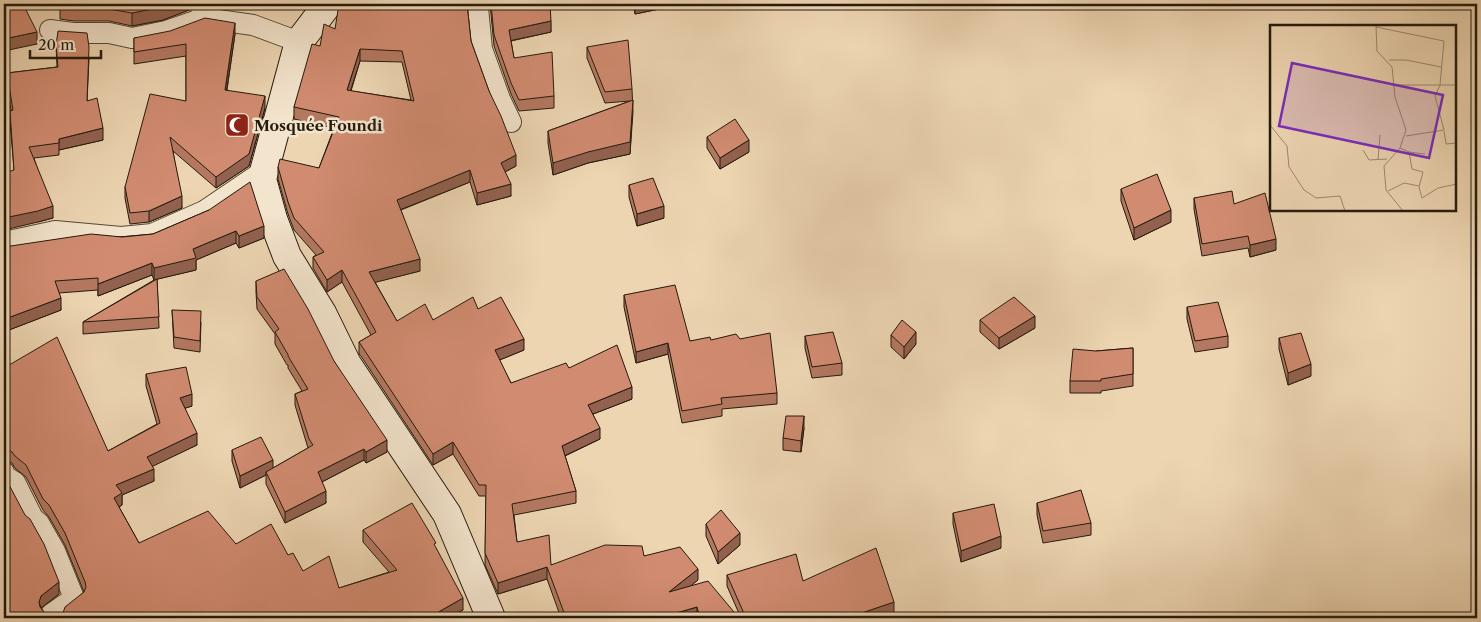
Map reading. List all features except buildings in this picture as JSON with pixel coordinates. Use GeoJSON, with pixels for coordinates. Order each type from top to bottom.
{"type":"FeatureCollection","features":[{"type":"Feature","properties":{"kind":"main road"},"geometry":{"type":"LineString","coordinates":[[328,4],[299,42],[262,179],[273,219],[287,256],[322,313],[347,364],[446,514],[488,617]]}},
{"type":"Feature","properties":{"kind":"street"},"geometry":{"type":"LineString","coordinates":[[480,4],[478,8],[482,49],[500,99],[512,122]]}},
{"type":"Feature","properties":{"kind":"street"},"geometry":{"type":"LineString","coordinates":[[50,30],[73,33],[109,33],[132,38],[166,31],[202,11],[253,25],[299,42]]}},
{"type":"Feature","properties":{"kind":"street"},"geometry":{"type":"LineString","coordinates":[[4,242],[55,232],[121,237],[152,234],[204,211],[266,169]]}},
{"type":"Feature","properties":{"kind":"street"},"geometry":{"type":"LineString","coordinates":[[4,472],[5,476],[15,482],[33,518],[40,523],[55,551],[74,598],[51,614],[53,618]]}},
{"type":"Feature","properties":{"kind":"place","name":"Mosquée Foundi"},"geometry":{"type":"Point","coordinates":[237,125]}}]}
